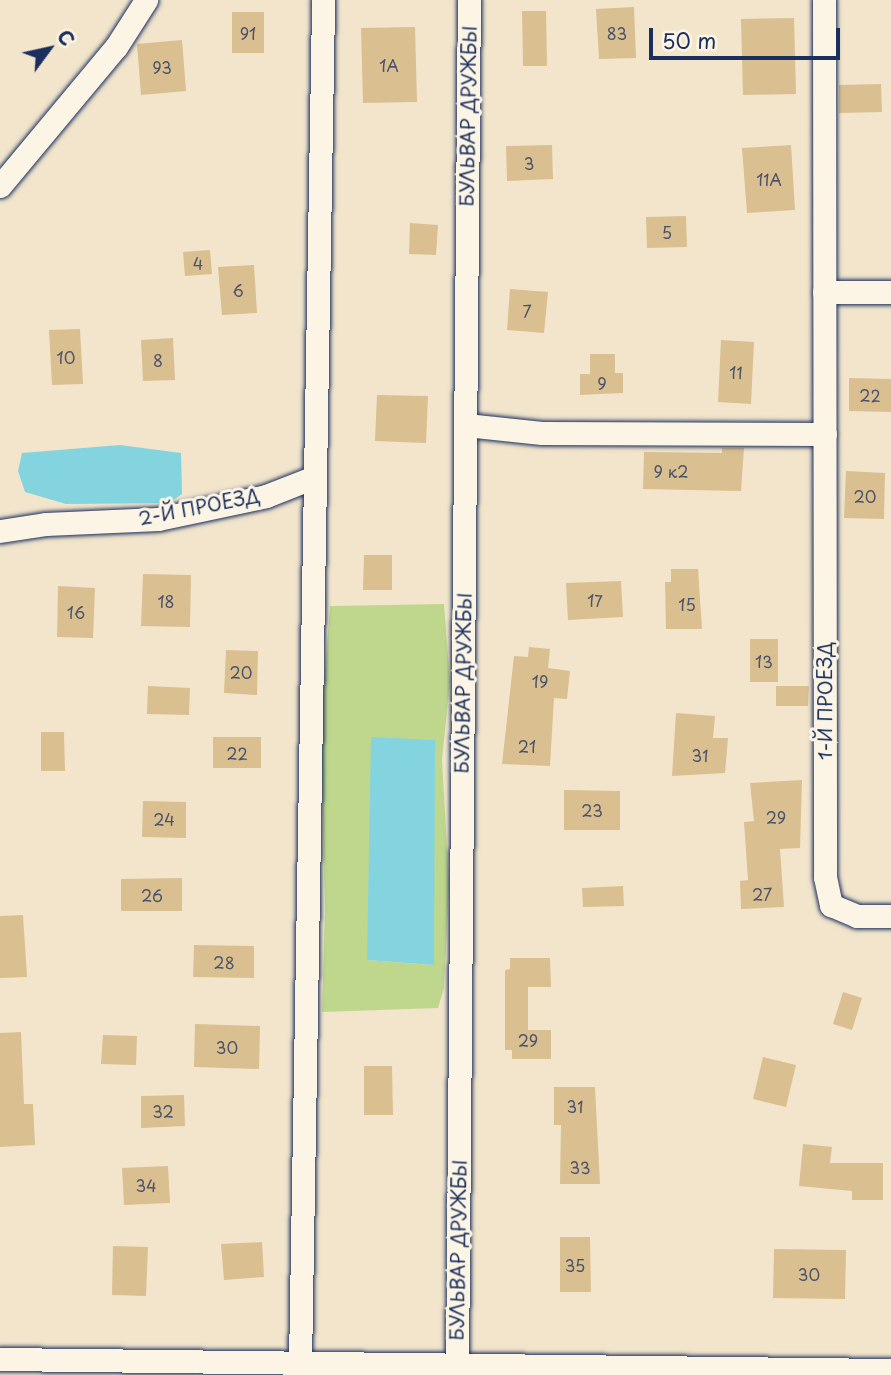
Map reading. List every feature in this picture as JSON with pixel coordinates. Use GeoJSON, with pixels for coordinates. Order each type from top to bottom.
{"type":"FeatureCollection","features":[{"type":"Feature","properties":{"kind":"street"},"geometry":{"type":"LineString","coordinates":[[0,186],[116,47],[146,0]]}},
{"type":"Feature","properties":{"kind":"street"},"geometry":{"type":"LineString","coordinates":[[300,1364],[312,478],[323,0]]}},
{"type":"Feature","properties":{"kind":"street","name":"БУЛЬВАР ДРУЖБЫ"},"geometry":{"type":"LineString","coordinates":[[457,1367],[469,0]]}},
{"type":"Feature","properties":{"kind":"street","name":"1-Й ПРОЕЗД"},"geometry":{"type":"LineString","coordinates":[[824,0],[825,877],[831,905],[857,916],[891,916]]}},
{"type":"Feature","properties":{"kind":"street"},"geometry":{"type":"LineString","coordinates":[[824,292],[891,292]]}},
{"type":"Feature","properties":{"kind":"street"},"geometry":{"type":"LineString","coordinates":[[466,425],[542,433],[825,434]]}},
{"type":"Feature","properties":{"kind":"street","name":"2-Й ПРОЕЗД"},"geometry":{"type":"LineString","coordinates":[[0,531],[46,524],[158,519],[266,496],[312,478]]}},
{"type":"Feature","properties":{"kind":"street"},"geometry":{"type":"LineString","coordinates":[[0,1359],[457,1367],[891,1370]]}},
{"type":"Feature","properties":{"kind":"green space"},"geometry":{"type":"Polygon","coordinates":[[[444,604],[450,682],[442,759],[449,883],[444,988],[438,1008],[322,1012],[325,911],[321,723],[330,606],[444,604]],[[434,740],[367,960],[434,965],[434,740]]]}},
{"type":"Feature","properties":{"kind":"water"},"geometry":{"type":"Polygon","coordinates":[[[120,445],[181,453],[182,494],[169,503],[66,504],[25,492],[18,471],[22,453],[120,445]]]}},
{"type":"Feature","properties":{"kind":"water"},"geometry":{"type":"Polygon","coordinates":[[[371,737],[435,740],[434,965],[367,960],[371,737]]]}},
{"type":"Feature","properties":{"kind":"building"},"geometry":{"type":"Polygon","coordinates":[[[634,7],[636,58],[599,59],[596,9],[634,7]]]}},
{"type":"Feature","properties":{"kind":"building"},"geometry":{"type":"Polygon","coordinates":[[[522,11],[546,11],[547,66],[523,66],[522,11]]]}},
{"type":"Feature","properties":{"kind":"building"},"geometry":{"type":"Polygon","coordinates":[[[232,12],[264,12],[264,53],[232,53],[232,12]]]}},
{"type":"Feature","properties":{"kind":"building"},"geometry":{"type":"Polygon","coordinates":[[[794,18],[796,94],[743,95],[741,19],[794,18]]]}},
{"type":"Feature","properties":{"kind":"building"},"geometry":{"type":"Polygon","coordinates":[[[415,27],[417,102],[363,103],[361,28],[415,27]]]}},
{"type":"Feature","properties":{"kind":"building"},"geometry":{"type":"Polygon","coordinates":[[[182,40],[186,91],[141,95],[137,44],[182,40]]]}},
{"type":"Feature","properties":{"kind":"building"},"geometry":{"type":"Polygon","coordinates":[[[881,84],[882,112],[839,113],[839,85],[881,84]]]}},
{"type":"Feature","properties":{"kind":"building"},"geometry":{"type":"Polygon","coordinates":[[[552,145],[553,179],[507,181],[506,146],[552,145]]]}},
{"type":"Feature","properties":{"kind":"building"},"geometry":{"type":"Polygon","coordinates":[[[791,145],[795,210],[747,213],[742,148],[791,145]]]}},
{"type":"Feature","properties":{"kind":"building"},"geometry":{"type":"Polygon","coordinates":[[[686,216],[687,247],[647,248],[646,217],[686,216]]]}},
{"type":"Feature","properties":{"kind":"building"},"geometry":{"type":"Polygon","coordinates":[[[410,223],[438,225],[436,255],[409,254],[410,223]]]}},
{"type":"Feature","properties":{"kind":"building"},"geometry":{"type":"Polygon","coordinates":[[[210,250],[212,274],[185,276],[183,252],[210,250]]]}},
{"type":"Feature","properties":{"kind":"building"},"geometry":{"type":"Polygon","coordinates":[[[254,265],[257,313],[222,315],[218,267],[254,265]]]}},
{"type":"Feature","properties":{"kind":"building"},"geometry":{"type":"Polygon","coordinates":[[[510,289],[548,292],[544,333],[507,330],[510,289]]]}},
{"type":"Feature","properties":{"kind":"building"},"geometry":{"type":"Polygon","coordinates":[[[80,329],[83,384],[52,385],[49,330],[80,329]]]}},
{"type":"Feature","properties":{"kind":"building"},"geometry":{"type":"Polygon","coordinates":[[[173,338],[175,380],[143,381],[141,340],[173,338]]]}},
{"type":"Feature","properties":{"kind":"building"},"geometry":{"type":"Polygon","coordinates":[[[721,340],[754,342],[751,404],[718,402],[721,340]]]}},
{"type":"Feature","properties":{"kind":"building"},"geometry":{"type":"Polygon","coordinates":[[[590,354],[615,354],[615,373],[623,373],[623,393],[580,395],[580,374],[590,374],[590,354]]]}},
{"type":"Feature","properties":{"kind":"building"},"geometry":{"type":"Polygon","coordinates":[[[849,378],[891,379],[891,412],[849,411],[849,378]]]}},
{"type":"Feature","properties":{"kind":"building"},"geometry":{"type":"Polygon","coordinates":[[[377,395],[428,396],[426,443],[375,441],[377,395]]]}},
{"type":"Feature","properties":{"kind":"building"},"geometry":{"type":"Polygon","coordinates":[[[722,448],[744,448],[741,491],[643,489],[644,452],[722,453],[722,448]]]}},
{"type":"Feature","properties":{"kind":"building"},"geometry":{"type":"Polygon","coordinates":[[[846,471],[885,473],[884,519],[844,518],[846,471]]]}},
{"type":"Feature","properties":{"kind":"building"},"geometry":{"type":"Polygon","coordinates":[[[364,555],[392,555],[392,590],[363,590],[364,555]]]}},
{"type":"Feature","properties":{"kind":"building"},"geometry":{"type":"Polygon","coordinates":[[[671,569],[698,569],[702,629],[666,629],[665,582],[671,582],[671,569]]]}},
{"type":"Feature","properties":{"kind":"building"},"geometry":{"type":"Polygon","coordinates":[[[143,574],[191,575],[190,627],[141,626],[143,574]]]}},
{"type":"Feature","properties":{"kind":"building"},"geometry":{"type":"Polygon","coordinates":[[[621,581],[623,617],[568,620],[566,583],[621,581]]]}},
{"type":"Feature","properties":{"kind":"building"},"geometry":{"type":"Polygon","coordinates":[[[58,586],[95,588],[93,638],[57,637],[58,586]]]}},
{"type":"Feature","properties":{"kind":"building"},"geometry":{"type":"Polygon","coordinates":[[[750,639],[778,639],[778,682],[750,682],[750,639]]]}},
{"type":"Feature","properties":{"kind":"building"},"geometry":{"type":"Polygon","coordinates":[[[529,647],[550,649],[548,668],[570,671],[567,699],[554,698],[550,766],[502,764],[514,656],[528,657],[529,647]]]}},
{"type":"Feature","properties":{"kind":"building"},"geometry":{"type":"Polygon","coordinates":[[[226,650],[258,651],[257,695],[224,693],[226,650]]]}},
{"type":"Feature","properties":{"kind":"building"},"geometry":{"type":"Polygon","coordinates":[[[148,686],[190,688],[189,715],[147,714],[148,686]]]}},
{"type":"Feature","properties":{"kind":"building"},"geometry":{"type":"Polygon","coordinates":[[[776,686],[809,686],[808,706],[776,706],[776,686]]]}},
{"type":"Feature","properties":{"kind":"building"},"geometry":{"type":"Polygon","coordinates":[[[676,713],[715,716],[713,738],[728,738],[725,773],[672,776],[676,713]]]}},
{"type":"Feature","properties":{"kind":"building"},"geometry":{"type":"Polygon","coordinates":[[[41,732],[64,732],[65,771],[41,771],[41,732]]]}},
{"type":"Feature","properties":{"kind":"building"},"geometry":{"type":"Polygon","coordinates":[[[213,737],[261,737],[261,768],[213,768],[213,737]]]}},
{"type":"Feature","properties":{"kind":"building"},"geometry":{"type":"Polygon","coordinates":[[[802,780],[800,848],[780,849],[784,907],[741,909],[740,881],[748,880],[744,822],[754,821],[750,783],[802,780]]]}},
{"type":"Feature","properties":{"kind":"building"},"geometry":{"type":"Polygon","coordinates":[[[564,790],[620,791],[620,830],[564,830],[564,790]]]}},
{"type":"Feature","properties":{"kind":"building"},"geometry":{"type":"Polygon","coordinates":[[[143,801],[186,802],[186,838],[142,837],[143,801]]]}},
{"type":"Feature","properties":{"kind":"building"},"geometry":{"type":"Polygon","coordinates":[[[182,878],[182,911],[121,911],[121,879],[182,878]]]}},
{"type":"Feature","properties":{"kind":"building"},"geometry":{"type":"Polygon","coordinates":[[[623,886],[624,906],[583,907],[582,888],[623,886]]]}},
{"type":"Feature","properties":{"kind":"building"},"geometry":{"type":"Polygon","coordinates":[[[23,915],[27,977],[0,978],[0,916],[23,915]]]}},
{"type":"Feature","properties":{"kind":"building"},"geometry":{"type":"Polygon","coordinates":[[[194,945],[254,946],[254,978],[193,977],[194,945]]]}},
{"type":"Feature","properties":{"kind":"building"},"geometry":{"type":"Polygon","coordinates":[[[510,958],[550,958],[551,987],[528,987],[528,1030],[551,1030],[551,1059],[512,1059],[512,1050],[505,1050],[505,970],[510,969],[510,958]]]}},
{"type":"Feature","properties":{"kind":"building"},"geometry":{"type":"Polygon","coordinates":[[[843,992],[862,998],[852,1030],[833,1024],[843,992]]]}},
{"type":"Feature","properties":{"kind":"building"},"geometry":{"type":"Polygon","coordinates":[[[195,1024],[260,1026],[259,1069],[194,1067],[195,1024]]]}},
{"type":"Feature","properties":{"kind":"building"},"geometry":{"type":"Polygon","coordinates":[[[21,1032],[24,1104],[33,1104],[35,1145],[0,1147],[0,1033],[21,1032]]]}},
{"type":"Feature","properties":{"kind":"building"},"geometry":{"type":"Polygon","coordinates":[[[103,1035],[137,1036],[136,1065],[101,1064],[103,1035]]]}},
{"type":"Feature","properties":{"kind":"building"},"geometry":{"type":"Polygon","coordinates":[[[763,1057],[796,1065],[786,1107],[753,1099],[763,1057]]]}},
{"type":"Feature","properties":{"kind":"building"},"geometry":{"type":"Polygon","coordinates":[[[364,1066],[392,1066],[393,1115],[364,1115],[364,1066]]]}},
{"type":"Feature","properties":{"kind":"building"},"geometry":{"type":"Polygon","coordinates":[[[554,1087],[595,1087],[600,1184],[560,1184],[561,1125],[554,1125],[554,1087]]]}},
{"type":"Feature","properties":{"kind":"building"},"geometry":{"type":"Polygon","coordinates":[[[184,1095],[185,1126],[141,1128],[141,1096],[184,1095]]]}},
{"type":"Feature","properties":{"kind":"building"},"geometry":{"type":"Polygon","coordinates":[[[803,1144],[832,1147],[830,1163],[883,1163],[883,1200],[852,1200],[852,1191],[799,1186],[803,1144]]]}},
{"type":"Feature","properties":{"kind":"building"},"geometry":{"type":"Polygon","coordinates":[[[168,1166],[170,1203],[124,1205],[122,1168],[168,1166]]]}},
{"type":"Feature","properties":{"kind":"building"},"geometry":{"type":"Polygon","coordinates":[[[560,1237],[590,1237],[591,1292],[560,1292],[560,1237]]]}},
{"type":"Feature","properties":{"kind":"building"},"geometry":{"type":"Polygon","coordinates":[[[262,1242],[264,1277],[224,1280],[221,1244],[262,1242]]]}},
{"type":"Feature","properties":{"kind":"building"},"geometry":{"type":"Polygon","coordinates":[[[113,1246],[148,1247],[146,1296],[112,1295],[113,1246]]]}},
{"type":"Feature","properties":{"kind":"building"},"geometry":{"type":"Polygon","coordinates":[[[774,1249],[846,1250],[845,1299],[773,1298],[774,1249]]]}}]}
